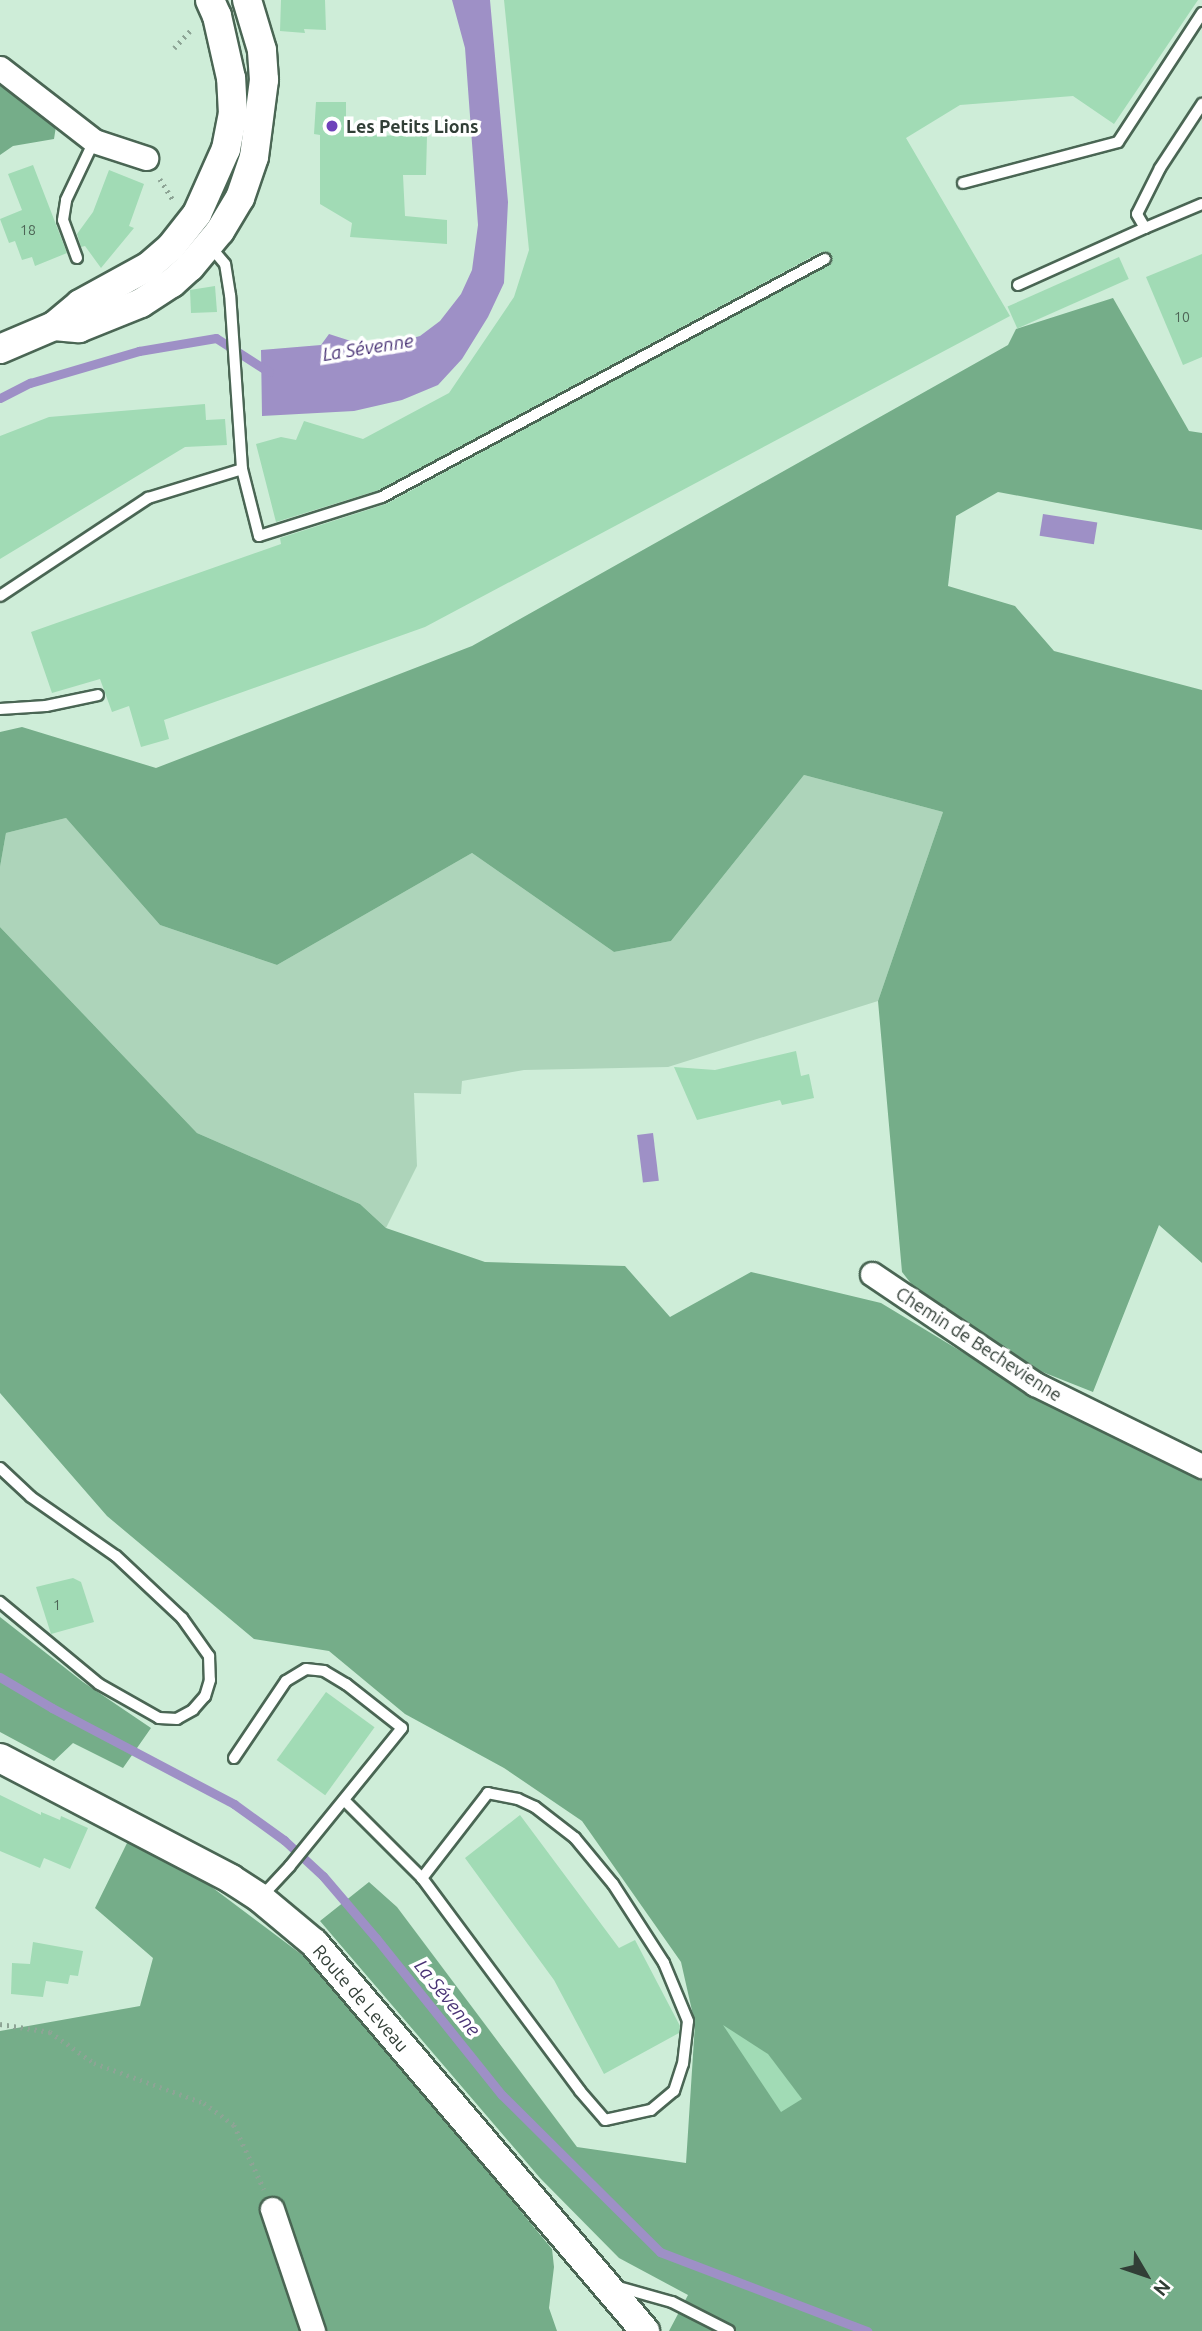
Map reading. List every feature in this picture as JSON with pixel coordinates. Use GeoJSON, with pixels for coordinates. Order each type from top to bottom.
{"type":"FeatureCollection","features":[{"type":"Feature","properties":{"kind":"street"},"geometry":{"type":"LineString","coordinates":[[0,349],[43,330],[79,328],[141,303],[181,275],[199,235],[212,185],[226,149],[233,114],[228,67],[217,16],[210,0]]}},
{"type":"Feature","properties":{"kind":"street"},"geometry":{"type":"LineString","coordinates":[[199,235],[240,198],[256,144],[264,80],[262,50],[247,0]]}},
{"type":"Feature","properties":{"kind":"street"},"geometry":{"type":"LineString","coordinates":[[0,68],[94,141],[146,158]]}},
{"type":"Feature","properties":{"kind":"street","name":"Chemin de Bechevienne"},"geometry":{"type":"LineString","coordinates":[[872,1274],[1035,1384],[1202,1466]]}},
{"type":"Feature","properties":{"kind":"street","name":"Route de Leveau"},"geometry":{"type":"LineString","coordinates":[[0,1758],[174,1848],[260,1898],[314,1943],[355,1987],[645,2331]]}},
{"type":"Feature","properties":{"kind":"street"},"geometry":{"type":"LineString","coordinates":[[272,2209],[313,2331]]}},
{"type":"Feature","properties":{"kind":"lane"},"geometry":{"type":"LineString","coordinates":[[963,183],[1118,142],[1202,13]]}},
{"type":"Feature","properties":{"kind":"lane"},"geometry":{"type":"LineString","coordinates":[[1145,228],[1137,214],[1160,167],[1202,104]]}},
{"type":"Feature","properties":{"kind":"lane"},"geometry":{"type":"LineString","coordinates":[[77,258],[64,220],[66,200],[94,141]]}},
{"type":"Feature","properties":{"kind":"lane"},"geometry":{"type":"LineString","coordinates":[[1018,285],[1202,204]]}},
{"type":"Feature","properties":{"kind":"lane"},"geometry":{"type":"LineString","coordinates":[[199,235],[225,264],[230,295],[242,469],[259,537],[382,497],[825,260]]}},
{"type":"Feature","properties":{"kind":"lane"},"geometry":{"type":"LineString","coordinates":[[0,596],[148,498],[242,469]]}},
{"type":"Feature","properties":{"kind":"lane"},"geometry":{"type":"LineString","coordinates":[[0,709],[46,706],[98,695]]}},
{"type":"Feature","properties":{"kind":"lane"},"geometry":{"type":"LineString","coordinates":[[0,1468],[31,1497],[117,1556],[182,1618],[209,1656],[210,1680],[205,1696],[193,1710],[177,1718],[159,1718],[99,1684],[0,1602]]}},
{"type":"Feature","properties":{"kind":"lane"},"geometry":{"type":"LineString","coordinates":[[234,1758],[286,1681],[306,1669],[324,1671],[402,1728],[313,1839],[260,1898]]}},
{"type":"Feature","properties":{"kind":"lane"},"geometry":{"type":"LineString","coordinates":[[344,1800],[422,1878],[580,2091],[605,2120],[651,2110],[674,2091],[683,2064],[688,2021],[664,1962],[613,1884],[575,1838],[535,1807],[518,1799],[488,1793],[422,1878]]}},
{"type":"Feature","properties":{"kind":"lane"},"geometry":{"type":"LineString","coordinates":[[604,2283],[672,2302],[729,2331]]}},
{"type":"Feature","properties":{"kind":"path"},"geometry":{"type":"LineString","coordinates":[[174,48],[187,32]]}},
{"type":"Feature","properties":{"kind":"path"},"geometry":{"type":"LineString","coordinates":[[146,158],[199,235]]}},
{"type":"Feature","properties":{"kind":"path"},"geometry":{"type":"LineString","coordinates":[[0,2024],[50,2032],[94,2063],[204,2103],[234,2125],[272,2209]]}},
{"type":"Feature","properties":{"kind":"green space"},"geometry":{"type":"Polygon","coordinates":[[[0,85],[57,120],[54,139],[13,146],[0,155],[0,85]]]}},
{"type":"Feature","properties":{"kind":"green space"},"geometry":{"type":"Polygon","coordinates":[[[1113,298],[1189,431],[1202,433],[1202,530],[998,492],[956,516],[948,586],[1015,606],[1054,651],[1202,690],[1202,1263],[1159,1225],[1093,1392],[1035,1369],[913,1286],[902,1272],[878,1001],[943,812],[804,775],[671,941],[614,952],[472,853],[277,965],[160,925],[66,818],[6,833],[0,867],[0,732],[22,727],[156,768],[472,646],[1008,345],[1016,329],[1113,298]]]}},
{"type":"Feature","properties":{"kind":"green space"},"geometry":{"type":"Polygon","coordinates":[[[804,775],[943,812],[878,1001],[668,1067],[524,1070],[462,1081],[461,1094],[414,1093],[417,1166],[386,1228],[360,1204],[197,1133],[0,927],[0,867],[6,833],[66,818],[160,925],[277,965],[472,853],[614,952],[671,941],[804,775]]]}},
{"type":"Feature","properties":{"kind":"green space"},"geometry":{"type":"Polygon","coordinates":[[[0,927],[197,1133],[360,1204],[386,1228],[485,1262],[625,1266],[670,1317],[751,1272],[881,1303],[1050,1405],[1145,1453],[1202,1477],[1202,2331],[669,2331],[688,2295],[619,2258],[540,2178],[320,1921],[369,1882],[397,1907],[577,2147],[686,2163],[695,2024],[681,1962],[582,1821],[504,1768],[405,1714],[329,1651],[254,1639],[107,1516],[0,1393],[0,927]]]}},
{"type":"Feature","properties":{"kind":"green space"},"geometry":{"type":"Polygon","coordinates":[[[0,1617],[83,1682],[151,1728],[123,1768],[73,1743],[54,1761],[0,1732],[0,1617]]]}},
{"type":"Feature","properties":{"kind":"green space"},"geometry":{"type":"Polygon","coordinates":[[[128,1841],[205,1882],[321,1969],[552,2249],[554,2267],[549,2308],[557,2331],[0,2331],[0,2031],[140,2006],[153,1958],[95,1908],[128,1841]]]}},
{"type":"Feature","properties":{"kind":"water"},"geometry":{"type":"Polygon","coordinates":[[[452,0],[490,0],[508,202],[504,283],[488,317],[462,359],[438,385],[402,400],[354,411],[262,416],[261,350],[321,345],[329,334],[357,343],[395,343],[420,336],[440,321],[461,294],[472,270],[478,225],[465,48],[452,0]]]}},
{"type":"Feature","properties":{"kind":"water"},"geometry":{"type":"Polygon","coordinates":[[[1043,514],[1097,523],[1094,544],[1040,536],[1043,514]]]}},
{"type":"Feature","properties":{"kind":"water"},"geometry":{"type":"Polygon","coordinates":[[[653,1133],[659,1181],[643,1183],[637,1135],[653,1133]]]}},
{"type":"Feature","properties":{"kind":"building"},"geometry":{"type":"Polygon","coordinates":[[[281,0],[325,0],[326,30],[304,29],[305,33],[280,31],[281,0]]]}},
{"type":"Feature","properties":{"kind":"building"},"geometry":{"type":"Polygon","coordinates":[[[504,0],[1198,0],[1114,124],[1073,96],[960,105],[906,138],[1010,316],[425,627],[164,720],[169,739],[141,747],[129,706],[112,712],[100,679],[52,693],[31,632],[281,544],[280,538],[386,504],[832,263],[830,253],[821,252],[379,490],[276,522],[256,444],[281,437],[296,440],[304,421],[363,439],[449,393],[514,297],[529,250],[504,0]]]}},
{"type":"Feature","properties":{"kind":"building"},"geometry":{"type":"Polygon","coordinates":[[[316,102],[346,102],[346,135],[427,136],[426,175],[403,175],[405,216],[447,220],[447,244],[350,237],[352,223],[320,204],[320,135],[314,134],[316,102]]]}},
{"type":"Feature","properties":{"kind":"building"},"geometry":{"type":"Polygon","coordinates":[[[33,165],[67,253],[35,266],[32,257],[22,260],[15,241],[9,243],[0,219],[22,210],[8,174],[33,165]]]}},
{"type":"Feature","properties":{"kind":"building"},"geometry":{"type":"Polygon","coordinates":[[[109,170],[144,184],[129,226],[134,228],[101,268],[85,246],[81,247],[77,234],[93,212],[109,170]]]}},
{"type":"Feature","properties":{"kind":"building"},"geometry":{"type":"Polygon","coordinates":[[[1202,254],[1202,357],[1183,365],[1146,277],[1202,254]]]}},
{"type":"Feature","properties":{"kind":"building"},"geometry":{"type":"Polygon","coordinates":[[[1119,257],[1129,279],[1017,329],[1008,307],[1119,257]]]}},
{"type":"Feature","properties":{"kind":"building"},"geometry":{"type":"Polygon","coordinates":[[[215,286],[217,312],[191,313],[190,290],[215,286]]]}},
{"type":"Feature","properties":{"kind":"building"},"geometry":{"type":"Polygon","coordinates":[[[205,404],[206,420],[225,419],[227,445],[185,447],[0,559],[0,436],[49,417],[205,404]]]}},
{"type":"Feature","properties":{"kind":"building"},"geometry":{"type":"Polygon","coordinates":[[[796,1051],[801,1076],[809,1074],[814,1098],[782,1105],[780,1100],[697,1120],[674,1067],[715,1070],[796,1051]]]}},
{"type":"Feature","properties":{"kind":"building"},"geometry":{"type":"Polygon","coordinates":[[[73,1578],[81,1582],[94,1622],[51,1634],[36,1587],[73,1578]]]}},
{"type":"Feature","properties":{"kind":"building"},"geometry":{"type":"Polygon","coordinates":[[[326,1692],[375,1727],[325,1795],[277,1760],[326,1692]]]}},
{"type":"Feature","properties":{"kind":"building"},"geometry":{"type":"Polygon","coordinates":[[[0,1795],[41,1815],[41,1812],[60,1820],[61,1816],[88,1828],[70,1869],[44,1858],[40,1868],[0,1851],[0,1795]]]}},
{"type":"Feature","properties":{"kind":"building"},"geometry":{"type":"Polygon","coordinates":[[[520,1815],[619,1948],[635,1940],[680,2026],[679,2033],[604,2074],[554,1980],[465,1858],[520,1815]]]}},
{"type":"Feature","properties":{"kind":"building"},"geometry":{"type":"Polygon","coordinates":[[[33,1942],[83,1951],[78,1976],[70,1975],[68,1984],[46,1981],[43,1997],[11,1994],[12,1963],[30,1964],[33,1942]]]}},
{"type":"Feature","properties":{"kind":"building"},"geometry":{"type":"Polygon","coordinates":[[[723,2025],[768,2054],[802,2099],[781,2112],[723,2025]]]}},
{"type":"Feature","properties":{"kind":"waterway","name":"La Sévenne"},"geometry":{"type":"LineString","coordinates":[[0,398],[30,383],[139,351],[216,338],[269,372]]}},
{"type":"Feature","properties":{"kind":"waterway","name":"La Sévenne"},"geometry":{"type":"LineString","coordinates":[[0,1677],[52,1708],[234,1804],[284,1840],[323,1876],[502,2095],[660,2252],[867,2331]]}},
{"type":"Feature","properties":{"kind":"place","name":"Les Petits Lions"},"geometry":{"type":"Point","coordinates":[332,126]}}]}
